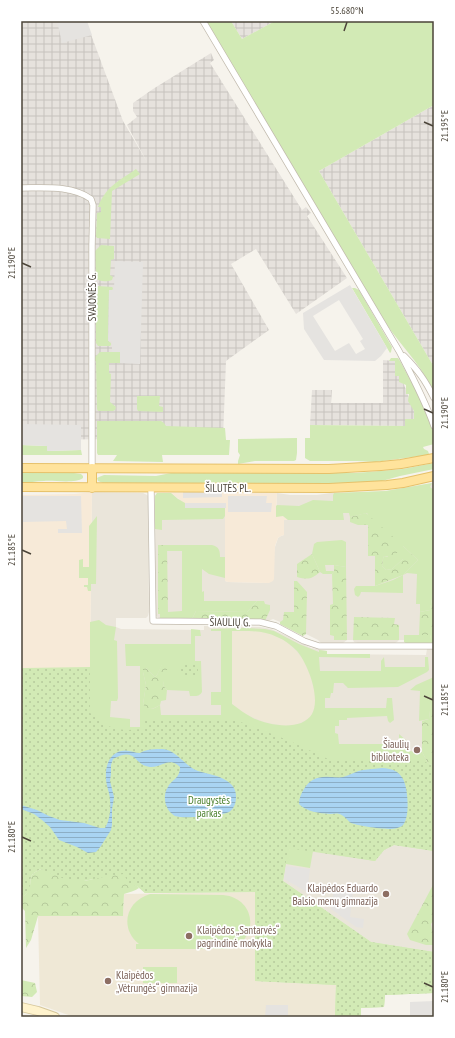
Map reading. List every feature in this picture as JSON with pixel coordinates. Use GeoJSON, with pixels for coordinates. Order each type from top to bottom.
{"type":"FeatureCollection","features":[{"type":"Feature","properties":{"kind":"main road","name":"ŠILUTĖS PL."},"geometry":{"type":"LineString","coordinates":[[21,468],[329,469],[401,464],[434,458]]}},
{"type":"Feature","properties":{"kind":"main road"},"geometry":{"type":"LineString","coordinates":[[92,468],[92,488]]}},
{"type":"Feature","properties":{"kind":"main road","name":"ŠILUTĖS PL."},"geometry":{"type":"LineString","coordinates":[[21,487],[329,488],[387,485],[434,476]]}},
{"type":"Feature","properties":{"kind":"street"},"geometry":{"type":"LineString","coordinates":[[203,21],[399,351],[419,389],[434,426]]}},
{"type":"Feature","properties":{"kind":"street","name":"SVAJONĖS G."},"geometry":{"type":"LineString","coordinates":[[21,188],[75,191],[91,199],[93,205],[92,468]]}},
{"type":"Feature","properties":{"kind":"street"},"geometry":{"type":"LineString","coordinates":[[399,351],[425,381],[434,398]]}},
{"type":"Feature","properties":{"kind":"street","name":"ŠIAULIŲ G."},"geometry":{"type":"LineString","coordinates":[[151,488],[153,621],[260,622],[276,626],[304,641],[319,646],[434,646]]}},
{"type":"Feature","properties":{"kind":"street"},"geometry":{"type":"LineString","coordinates":[[21,1007],[55,1017]]}},
{"type":"Feature","properties":{"kind":"shaded area"},"geometry":{"type":"Polygon","coordinates":[[[21,21],[86,21],[123,121],[147,162],[127,125],[137,117],[133,111],[133,103],[211,53],[214,60],[210,63],[302,210],[306,207],[311,213],[307,216],[347,278],[296,314],[256,249],[231,264],[269,330],[226,361],[223,438],[21,440],[21,21]]]}},
{"type":"Feature","properties":{"kind":"shaded area"},"geometry":{"type":"Polygon","coordinates":[[[57,21],[87,21],[92,35],[62,43],[57,21]]]}},
{"type":"Feature","properties":{"kind":"shaded area"},"geometry":{"type":"Polygon","coordinates":[[[231,21],[275,21],[242,39],[231,21]]]}},
{"type":"Feature","properties":{"kind":"shaded area"},"geometry":{"type":"Polygon","coordinates":[[[434,105],[434,367],[319,171],[434,105]]]}},
{"type":"Feature","properties":{"kind":"shaded area"},"geometry":{"type":"Polygon","coordinates":[[[115,261],[143,262],[140,364],[120,363],[120,352],[112,352],[112,341],[108,341],[109,290],[114,290],[115,261]]]}},
{"type":"Feature","properties":{"kind":"shaded area"},"geometry":{"type":"Polygon","coordinates":[[[350,285],[387,348],[375,361],[324,360],[304,329],[303,313],[350,285]],[[339,300],[313,316],[335,351],[349,343],[356,354],[365,349],[360,341],[363,339],[339,300]]]}},
{"type":"Feature","properties":{"kind":"shaded area"},"geometry":{"type":"Polygon","coordinates":[[[383,360],[395,361],[414,411],[414,419],[405,426],[310,425],[312,390],[332,390],[331,403],[383,403],[383,360]]]}},
{"type":"Feature","properties":{"kind":"shaded area"},"geometry":{"type":"Polygon","coordinates":[[[21,424],[81,425],[81,450],[47,451],[47,446],[21,445],[21,424]]]}},
{"type":"Feature","properties":{"kind":"shaded area"},"geometry":{"type":"Polygon","coordinates":[[[434,483],[434,643],[405,643],[404,640],[399,640],[395,643],[358,643],[354,642],[353,640],[347,640],[343,643],[321,643],[306,634],[303,636],[273,619],[268,621],[159,618],[156,616],[155,496],[157,493],[171,493],[178,499],[225,508],[225,581],[269,583],[275,547],[278,538],[284,535],[284,520],[287,520],[276,517],[277,493],[290,495],[317,495],[386,491],[434,483]]]}},
{"type":"Feature","properties":{"kind":"shaded area"},"geometry":{"type":"Polygon","coordinates":[[[92,492],[143,493],[148,496],[149,612],[146,618],[116,618],[116,627],[121,629],[204,630],[204,626],[260,627],[271,629],[311,648],[327,651],[327,654],[426,655],[427,649],[434,649],[434,766],[419,759],[143,729],[112,728],[90,668],[92,492]]]}},
{"type":"Feature","properties":{"kind":"shaded area"},"geometry":{"type":"Polygon","coordinates":[[[92,492],[90,668],[21,668],[21,495],[75,494],[92,492]]]}},
{"type":"Feature","properties":{"kind":"shaded area"},"geometry":{"type":"Polygon","coordinates":[[[183,492],[222,492],[222,497],[183,498],[183,492]]]}},
{"type":"Feature","properties":{"kind":"shaded area"},"geometry":{"type":"Polygon","coordinates":[[[171,493],[277,493],[276,516],[283,516],[288,520],[284,520],[284,535],[278,538],[275,546],[273,581],[269,583],[225,581],[225,509],[184,503],[171,493]]]}},
{"type":"Feature","properties":{"kind":"shaded area"},"geometry":{"type":"Polygon","coordinates":[[[21,496],[81,496],[82,533],[58,533],[58,529],[67,529],[66,521],[23,522],[23,529],[21,529],[21,496]]]}},
{"type":"Feature","properties":{"kind":"shaded area"},"geometry":{"type":"Polygon","coordinates":[[[228,496],[267,496],[266,503],[272,503],[271,512],[228,512],[228,496]]]}},
{"type":"Feature","properties":{"kind":"shaded area"},"geometry":{"type":"Polygon","coordinates":[[[185,503],[226,503],[226,508],[185,508],[185,503]]]}},
{"type":"Feature","properties":{"kind":"shaded area"},"geometry":{"type":"Polygon","coordinates":[[[232,631],[258,631],[268,633],[288,643],[297,652],[304,661],[311,677],[315,693],[315,706],[312,715],[305,721],[295,725],[283,726],[264,722],[245,714],[232,704],[232,631]]]}},
{"type":"Feature","properties":{"kind":"shaded area"},"geometry":{"type":"Polygon","coordinates":[[[394,845],[434,851],[434,952],[371,942],[283,881],[288,847],[384,850],[394,845]]]}},
{"type":"Feature","properties":{"kind":"shaded area"},"geometry":{"type":"Polygon","coordinates":[[[286,866],[310,869],[307,892],[284,879],[286,866]]]}},
{"type":"Feature","properties":{"kind":"shaded area"},"geometry":{"type":"Polygon","coordinates":[[[334,889],[353,891],[350,917],[364,919],[363,928],[356,927],[331,909],[334,889]]]}},
{"type":"Feature","properties":{"kind":"shaded area"},"geometry":{"type":"Polygon","coordinates":[[[256,892],[255,981],[336,985],[335,1017],[74,1017],[40,1005],[38,916],[123,916],[124,894],[256,892]]]}},
{"type":"Feature","properties":{"kind":"shaded area"},"geometry":{"type":"Polygon","coordinates":[[[434,1001],[434,1017],[410,1017],[410,1002],[434,1001]]]}},
{"type":"Feature","properties":{"kind":"shaded area"},"geometry":{"type":"Polygon","coordinates":[[[266,1005],[288,1005],[288,1017],[265,1017],[266,1005]]]}},
{"type":"Feature","properties":{"kind":"green space"},"geometry":{"type":"Polygon","coordinates":[[[206,21],[231,21],[242,39],[275,21],[434,21],[434,105],[319,171],[434,367],[434,392],[420,368],[387,325],[206,21]]]}},
{"type":"Feature","properties":{"kind":"green space"},"geometry":{"type":"Polygon","coordinates":[[[136,169],[140,174],[112,191],[110,239],[97,238],[97,213],[101,212],[101,207],[98,207],[101,200],[109,189],[136,169]]]}},
{"type":"Feature","properties":{"kind":"green space"},"geometry":{"type":"Polygon","coordinates":[[[101,245],[114,246],[114,259],[111,260],[110,275],[113,277],[110,281],[101,281],[96,278],[95,251],[101,245]]]}},
{"type":"Feature","properties":{"kind":"green space"},"geometry":{"type":"Polygon","coordinates":[[[98,286],[113,288],[112,291],[109,291],[108,341],[111,343],[110,346],[98,346],[96,343],[96,290],[98,286]]]}},
{"type":"Feature","properties":{"kind":"green space"},"geometry":{"type":"Polygon","coordinates":[[[352,288],[359,290],[392,347],[390,353],[352,288]]]}},
{"type":"Feature","properties":{"kind":"green space"},"geometry":{"type":"Polygon","coordinates":[[[100,352],[120,352],[120,363],[109,363],[109,373],[111,374],[110,402],[116,407],[113,411],[98,411],[97,409],[95,357],[100,352]]]}},
{"type":"Feature","properties":{"kind":"green space"},"geometry":{"type":"Polygon","coordinates":[[[391,358],[398,358],[422,402],[433,431],[434,444],[423,447],[429,454],[375,462],[310,461],[305,458],[305,438],[310,438],[310,425],[405,426],[405,419],[414,419],[414,411],[408,401],[409,394],[406,394],[406,385],[399,382],[399,376],[395,376],[395,361],[389,361],[391,358]]]}},
{"type":"Feature","properties":{"kind":"green space"},"geometry":{"type":"Polygon","coordinates":[[[137,396],[160,396],[159,406],[163,407],[163,412],[138,411],[137,396]]]}},
{"type":"Feature","properties":{"kind":"green space"},"geometry":{"type":"Polygon","coordinates":[[[97,421],[161,421],[166,426],[225,428],[226,440],[230,440],[229,455],[162,455],[163,462],[113,461],[117,455],[98,455],[97,453],[97,421]]]}},
{"type":"Feature","properties":{"kind":"green space"},"geometry":{"type":"Polygon","coordinates":[[[297,438],[297,453],[296,460],[294,461],[255,461],[238,464],[240,455],[238,452],[238,439],[297,438]]]}},
{"type":"Feature","properties":{"kind":"green space"},"geometry":{"type":"Polygon","coordinates":[[[21,445],[47,446],[48,451],[81,450],[82,455],[21,455],[21,445]]]}},
{"type":"Feature","properties":{"kind":"green space"},"geometry":{"type":"Polygon","coordinates":[[[434,463],[434,469],[382,481],[350,483],[103,483],[98,481],[97,478],[104,475],[156,476],[171,473],[356,473],[403,469],[434,463]]]}},
{"type":"Feature","properties":{"kind":"green space"},"geometry":{"type":"Polygon","coordinates":[[[21,473],[74,473],[81,474],[83,478],[75,481],[38,481],[21,483],[21,473]]]}},
{"type":"Feature","properties":{"kind":"green space"},"geometry":{"type":"Polygon","coordinates":[[[432,483],[430,487],[434,490],[434,593],[430,610],[420,612],[420,604],[416,604],[417,574],[407,573],[403,575],[418,560],[403,546],[403,559],[392,569],[386,570],[382,566],[383,559],[384,556],[388,557],[367,513],[350,517],[349,513],[343,513],[344,520],[288,520],[283,516],[276,517],[276,506],[299,506],[313,500],[333,501],[334,493],[386,491],[432,483]]]}},
{"type":"Feature","properties":{"kind":"green space"},"geometry":{"type":"Polygon","coordinates":[[[157,493],[171,493],[185,503],[185,508],[225,508],[225,516],[223,519],[162,520],[162,530],[155,529],[155,496],[157,493]]]}},
{"type":"Feature","properties":{"kind":"green space"},"geometry":{"type":"Polygon","coordinates":[[[366,513],[398,541],[397,554],[394,557],[384,556],[382,566],[386,570],[392,569],[403,559],[403,546],[418,560],[403,575],[375,586],[375,556],[368,556],[368,525],[358,525],[350,522],[350,517],[366,513]]]}},
{"type":"Feature","properties":{"kind":"green space"},"geometry":{"type":"Polygon","coordinates":[[[97,516],[96,584],[91,584],[91,591],[88,591],[87,587],[84,587],[84,585],[88,585],[88,578],[79,578],[79,560],[83,559],[83,567],[89,567],[89,526],[97,516]]]}},
{"type":"Feature","properties":{"kind":"green space"},"geometry":{"type":"Polygon","coordinates":[[[342,540],[346,542],[346,567],[325,565],[326,571],[334,571],[332,574],[323,574],[320,572],[312,554],[314,544],[317,542],[342,540]]]}},
{"type":"Feature","properties":{"kind":"green space"},"geometry":{"type":"Polygon","coordinates":[[[158,545],[167,545],[168,614],[158,614],[158,545]]]}},
{"type":"Feature","properties":{"kind":"green space"},"geometry":{"type":"Polygon","coordinates":[[[167,545],[212,545],[219,549],[220,557],[225,557],[225,578],[209,574],[202,569],[202,592],[204,591],[204,601],[257,601],[247,612],[196,611],[192,619],[160,618],[160,614],[182,611],[182,551],[167,551],[167,545]]]}},
{"type":"Feature","properties":{"kind":"green space"},"geometry":{"type":"Polygon","coordinates":[[[312,554],[320,572],[310,578],[297,577],[297,564],[312,554]]]}},
{"type":"Feature","properties":{"kind":"green space"},"geometry":{"type":"Polygon","coordinates":[[[334,565],[346,567],[347,640],[334,640],[334,636],[330,635],[330,605],[333,604],[332,574],[334,571],[334,565]]]}},
{"type":"Feature","properties":{"kind":"green space"},"geometry":{"type":"Polygon","coordinates":[[[403,575],[403,593],[361,592],[358,597],[355,595],[354,589],[356,586],[375,586],[403,575]]]}},
{"type":"Feature","properties":{"kind":"green space"},"geometry":{"type":"Polygon","coordinates":[[[294,581],[297,581],[307,592],[306,634],[303,636],[280,624],[283,620],[284,612],[294,612],[294,581]]]}},
{"type":"Feature","properties":{"kind":"green space"},"geometry":{"type":"Polygon","coordinates":[[[433,593],[434,639],[431,639],[430,635],[419,635],[420,612],[430,610],[433,593]]]}},
{"type":"Feature","properties":{"kind":"green space"},"geometry":{"type":"Polygon","coordinates":[[[257,601],[264,601],[265,604],[270,605],[270,610],[265,621],[192,619],[196,611],[247,612],[257,601]]]}},
{"type":"Feature","properties":{"kind":"green space"},"geometry":{"type":"Polygon","coordinates":[[[354,617],[395,618],[394,624],[399,625],[399,640],[353,640],[354,617]]]}},
{"type":"Feature","properties":{"kind":"green space","name":"Draugystės parkas"},"geometry":{"type":"Polygon","coordinates":[[[99,620],[106,625],[116,627],[114,640],[117,641],[118,698],[117,701],[111,701],[110,717],[130,719],[130,727],[140,727],[140,666],[126,666],[125,644],[191,644],[191,629],[200,630],[201,636],[195,636],[195,661],[201,661],[202,692],[200,695],[190,696],[189,691],[167,690],[163,685],[164,680],[162,665],[155,677],[146,668],[143,672],[146,685],[143,704],[151,709],[160,705],[161,715],[221,715],[221,705],[211,705],[211,692],[221,692],[221,631],[211,631],[211,629],[265,629],[274,631],[299,644],[319,652],[319,650],[327,651],[327,654],[370,654],[370,658],[319,657],[320,671],[381,671],[381,661],[384,657],[385,667],[425,667],[425,657],[428,657],[429,670],[427,672],[398,687],[348,688],[343,683],[334,683],[333,693],[331,693],[330,698],[325,698],[325,708],[386,708],[387,698],[392,698],[394,720],[390,723],[387,716],[347,718],[347,720],[339,720],[339,726],[335,726],[335,733],[338,734],[339,744],[399,744],[399,734],[407,741],[407,751],[422,752],[428,763],[434,766],[434,851],[394,845],[384,850],[375,861],[313,851],[310,868],[286,864],[283,881],[371,942],[434,952],[434,993],[385,995],[384,1007],[361,1008],[361,1017],[335,1017],[336,985],[255,981],[255,892],[145,893],[137,886],[51,873],[21,898],[141,735],[21,708],[25,668],[90,667],[90,622],[99,620]],[[232,631],[232,704],[259,721],[275,725],[292,725],[307,720],[312,714],[314,707],[314,690],[309,672],[297,651],[280,638],[266,633],[255,631],[232,631]]]}},
{"type":"Feature","properties":{"kind":"green space"},"geometry":{"type":"Polygon","coordinates":[[[404,635],[430,635],[431,639],[434,639],[434,643],[406,643],[404,642],[404,635]]]}},
{"type":"Feature","properties":{"kind":"green space"},"geometry":{"type":"Polygon","coordinates":[[[162,664],[168,666],[163,685],[167,690],[166,700],[161,701],[160,705],[155,708],[149,709],[143,704],[146,685],[143,669],[146,668],[155,677],[162,664]]]}},
{"type":"Feature","properties":{"kind":"green space"},"geometry":{"type":"Polygon","coordinates":[[[179,664],[198,664],[198,675],[179,675],[179,664]]]}},
{"type":"Feature","properties":{"kind":"green space","name":"Draugystės parkas"},"geometry":{"type":"Polygon","coordinates":[[[21,668],[90,668],[90,713],[105,724],[118,729],[143,729],[144,720],[233,719],[290,741],[328,759],[419,759],[434,766],[434,851],[394,845],[384,850],[375,861],[288,848],[283,881],[371,942],[434,952],[434,993],[385,995],[384,1007],[361,1008],[361,1017],[335,1017],[336,985],[255,981],[255,892],[145,893],[137,886],[128,883],[124,874],[84,881],[73,881],[41,869],[31,876],[30,887],[26,894],[21,898],[21,668]]]}},
{"type":"Feature","properties":{"kind":"green space"},"geometry":{"type":"Polygon","coordinates":[[[434,677],[429,719],[419,721],[420,691],[410,690],[416,685],[434,677]]]}},
{"type":"Feature","properties":{"kind":"green space"},"geometry":{"type":"Polygon","coordinates":[[[433,681],[434,766],[428,763],[422,752],[422,721],[429,719],[433,681]]]}},
{"type":"Feature","properties":{"kind":"green space"},"geometry":{"type":"Polygon","coordinates":[[[41,869],[84,881],[124,874],[128,883],[139,888],[124,894],[123,916],[38,916],[31,940],[26,948],[25,911],[21,907],[21,898],[26,894],[30,887],[31,876],[41,869]]]}},
{"type":"Feature","properties":{"kind":"green space"},"geometry":{"type":"Polygon","coordinates":[[[434,883],[434,920],[431,924],[434,933],[434,944],[426,945],[410,940],[407,934],[434,883]]]}},
{"type":"Feature","properties":{"kind":"green space"},"geometry":{"type":"Polygon","coordinates":[[[150,894],[223,895],[234,898],[243,904],[248,911],[250,920],[246,938],[238,945],[228,949],[136,949],[136,944],[139,944],[133,938],[129,930],[127,923],[128,916],[135,903],[150,894]]]}},
{"type":"Feature","properties":{"kind":"green space"},"geometry":{"type":"Polygon","coordinates":[[[143,967],[177,967],[177,983],[143,983],[143,967]]]}},
{"type":"Feature","properties":{"kind":"green space"},"geometry":{"type":"Polygon","coordinates":[[[21,980],[35,983],[37,992],[32,997],[21,996],[21,980]]]}},
{"type":"Feature","properties":{"kind":"water"},"geometry":{"type":"Polygon","coordinates":[[[163,749],[173,752],[188,765],[198,771],[220,777],[231,784],[236,793],[233,809],[229,812],[211,816],[175,816],[170,812],[165,802],[165,794],[170,784],[179,774],[180,767],[172,762],[154,767],[145,766],[131,755],[127,754],[113,759],[111,765],[110,781],[114,797],[112,825],[111,830],[96,852],[88,853],[59,840],[50,827],[42,820],[34,814],[21,809],[21,805],[60,820],[84,823],[105,828],[110,811],[110,797],[106,774],[107,765],[113,755],[124,751],[140,753],[148,750],[163,749]]]}},
{"type":"Feature","properties":{"kind":"water"},"geometry":{"type":"Polygon","coordinates":[[[382,768],[397,772],[405,784],[407,794],[407,812],[405,823],[402,826],[394,829],[387,829],[355,824],[351,823],[344,816],[313,812],[299,804],[300,796],[304,789],[315,779],[322,777],[343,777],[360,771],[382,768]]]}},
{"type":"Feature","properties":{"kind":"place","name":"Šiaulių biblioteka"},"geometry":{"type":"Point","coordinates":[417,750]}},
{"type":"Feature","properties":{"kind":"place","name":"Klaipėdos Eduardo Balsio menų gimnazija"},"geometry":{"type":"Point","coordinates":[386,894]}},
{"type":"Feature","properties":{"kind":"place","name":"Klaipėdos „Santarvės“ pagrindinė mokykla"},"geometry":{"type":"Point","coordinates":[189,936]}},
{"type":"Feature","properties":{"kind":"place","name":"Klaipėdos „Vėtrungės“ gimnazija"},"geometry":{"type":"Point","coordinates":[108,981]}}]}
